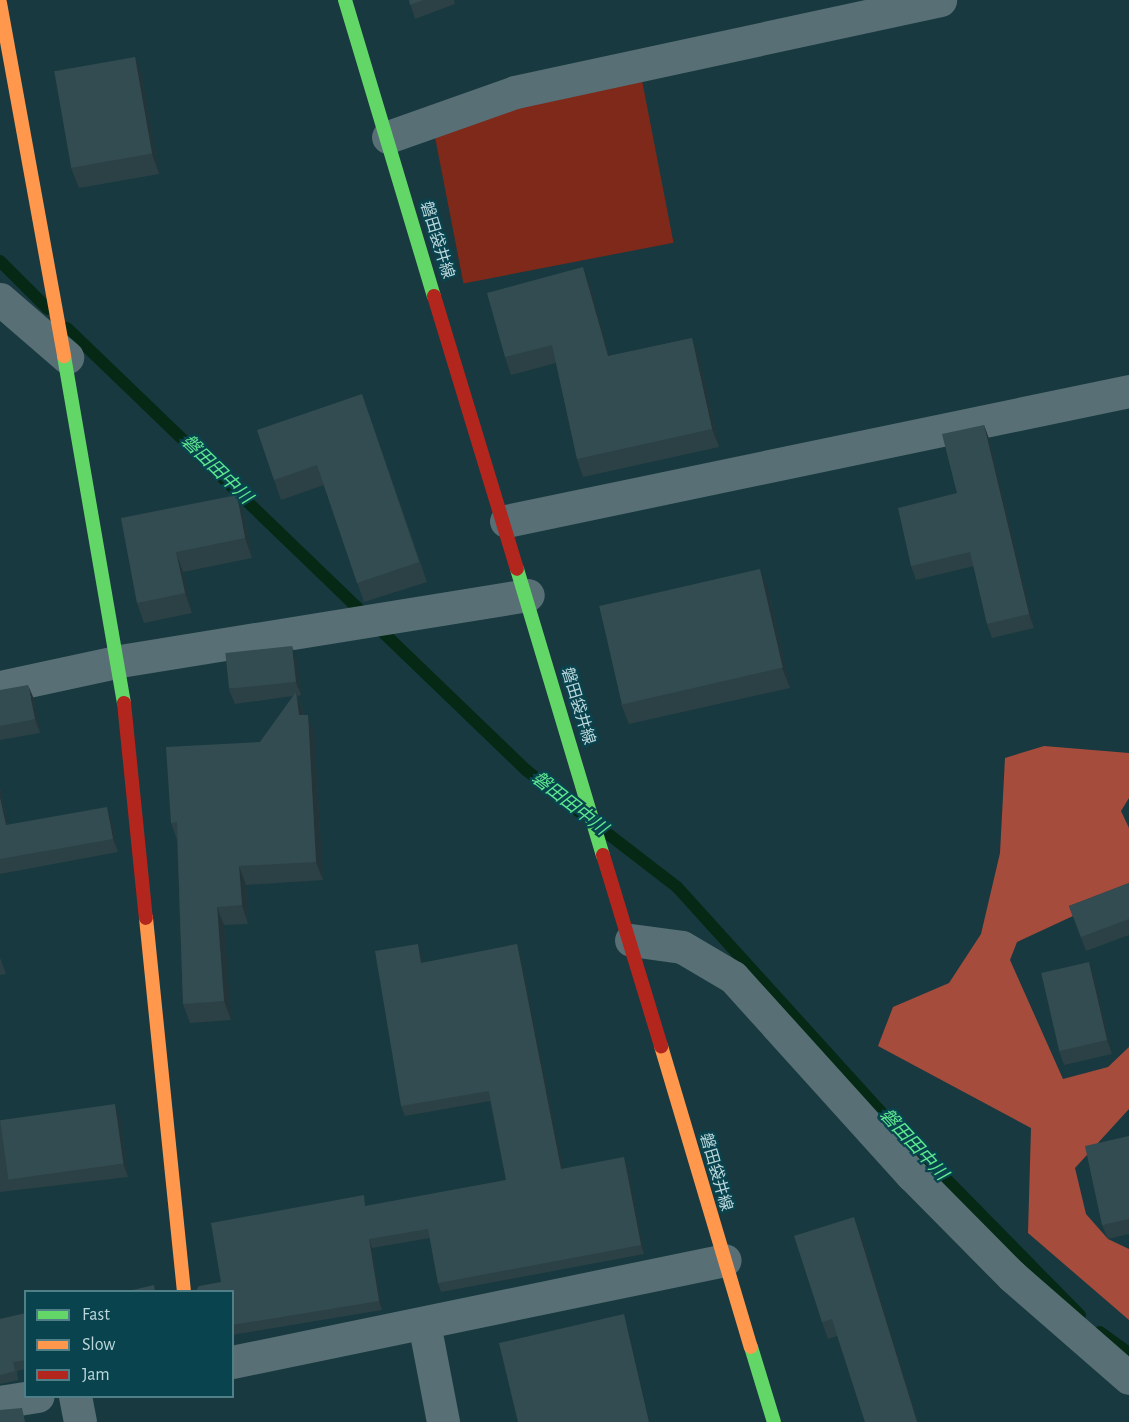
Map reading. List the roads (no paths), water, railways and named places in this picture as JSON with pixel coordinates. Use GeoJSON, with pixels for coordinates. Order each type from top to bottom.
{"type":"FeatureCollection","features":[{"type":"Feature","properties":{"kind":"main road","name":"磐田袋井線"},"geometry":{"type":"LineString","coordinates":[[345,0],[506,521],[774,1422]]}},
{"type":"Feature","properties":{"kind":"main road"},"geometry":{"type":"LineString","coordinates":[[0,3],[67,357],[120,661],[184,1290]]}},
{"type":"Feature","properties":{"kind":"street"},"geometry":{"type":"LineString","coordinates":[[388,137],[515,92],[940,0]]}},
{"type":"Feature","properties":{"kind":"street"},"geometry":{"type":"LineString","coordinates":[[0,299],[67,357]]}},
{"type":"Feature","properties":{"kind":"street"},"geometry":{"type":"LineString","coordinates":[[506,521],[1129,391]]}},
{"type":"Feature","properties":{"kind":"street"},"geometry":{"type":"LineString","coordinates":[[0,687],[120,661],[528,595]]}},
{"type":"Feature","properties":{"kind":"street"},"geometry":{"type":"LineString","coordinates":[[631,940],[682,947],[732,977],[912,1175],[1012,1276],[1129,1378]]}},
{"type":"Feature","properties":{"kind":"street"},"geometry":{"type":"LineString","coordinates":[[234,1362],[725,1260]]}},
{"type":"Feature","properties":{"kind":"street"},"geometry":{"type":"LineString","coordinates":[[424,1323],[443,1422]]}},
{"type":"Feature","properties":{"kind":"street"},"geometry":{"type":"LineString","coordinates":[[0,1402],[25,1398]]}},
{"type":"Feature","properties":{"kind":"street"},"geometry":{"type":"LineString","coordinates":[[75,1398],[80,1422]]}},
{"type":"Feature","properties":{"kind":"waterway","name":"磐田田中川"},"geometry":{"type":"LineString","coordinates":[[0,261],[48,309]]}},
{"type":"Feature","properties":{"kind":"waterway","name":"磐田田中川"},"geometry":{"type":"LineString","coordinates":[[67,328],[526,770],[582,814]]}},
{"type":"Feature","properties":{"kind":"waterway","name":"磐田田中川"},"geometry":{"type":"LineString","coordinates":[[603,830],[677,887],[895,1127],[1080,1315]]}},
{"type":"Feature","properties":{"kind":"waterway","name":"磐田田中川"},"geometry":{"type":"LineString","coordinates":[[1100,1332],[1129,1353]]}}]}
